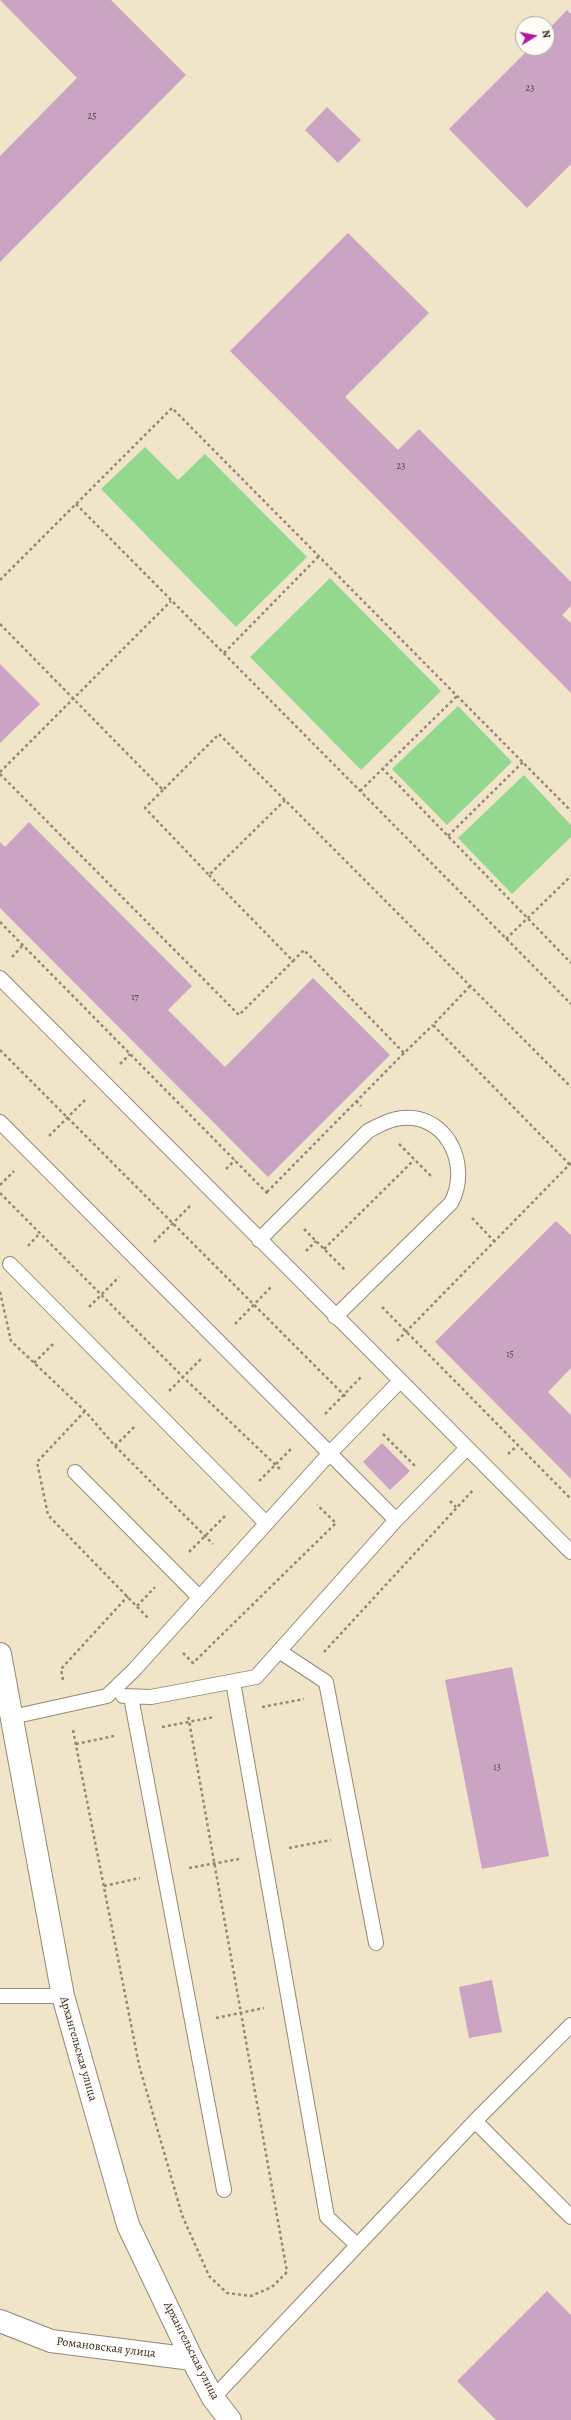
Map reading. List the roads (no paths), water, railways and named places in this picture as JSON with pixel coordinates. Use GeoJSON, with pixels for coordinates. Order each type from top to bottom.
{"type":"FeatureCollection","features":[{"type":"Feature","properties":{"kind":"street","name":"Архангельская улица"},"geometry":{"type":"LineString","coordinates":[[0,1654],[63,1996],[128,2225],[192,2359],[213,2398],[230,2420]]}},
{"type":"Feature","properties":{"kind":"street","name":"Романовская улица"},"geometry":{"type":"LineString","coordinates":[[0,2321],[51,2341],[192,2359]]}},
{"type":"Feature","properties":{"kind":"lane"},"geometry":{"type":"LineString","coordinates":[[0,978],[571,1552]]}},
{"type":"Feature","properties":{"kind":"lane"},"geometry":{"type":"LineString","coordinates":[[259,1240],[368,1131],[380,1124],[398,1118],[414,1118],[429,1124],[443,1133],[454,1148],[460,1166],[458,1185],[453,1199],[335,1316]]}},
{"type":"Feature","properties":{"kind":"lane"},"geometry":{"type":"LineString","coordinates":[[0,1122],[396,1520]]}},
{"type":"Feature","properties":{"kind":"lane"},"geometry":{"type":"LineString","coordinates":[[10,1264],[266,1524]]}},
{"type":"Feature","properties":{"kind":"lane"},"geometry":{"type":"LineString","coordinates":[[107,1696],[134,1670],[330,1453],[400,1381]]}},
{"type":"Feature","properties":{"kind":"lane"},"geometry":{"type":"LineString","coordinates":[[12,1717],[107,1696],[151,1697],[256,1677],[396,1520],[467,1448]]}},
{"type":"Feature","properties":{"kind":"lane"},"geometry":{"type":"LineString","coordinates":[[76,1472],[199,1597]]}},
{"type":"Feature","properties":{"kind":"lane"},"geometry":{"type":"LineString","coordinates":[[279,1651],[326,1682],[376,1943]]}},
{"type":"Feature","properties":{"kind":"lane"},"geometry":{"type":"LineString","coordinates":[[234,1682],[327,2217],[357,2245]]}},
{"type":"Feature","properties":{"kind":"lane"},"geometry":{"type":"LineString","coordinates":[[131,1696],[224,2190]]}},
{"type":"Feature","properties":{"kind":"lane"},"geometry":{"type":"LineString","coordinates":[[0,1996],[63,1996]]}},
{"type":"Feature","properties":{"kind":"lane"},"geometry":{"type":"LineString","coordinates":[[213,2398],[475,2121],[571,2025]]}},
{"type":"Feature","properties":{"kind":"lane"},"geometry":{"type":"LineString","coordinates":[[475,2121],[571,2217]]}}]}
